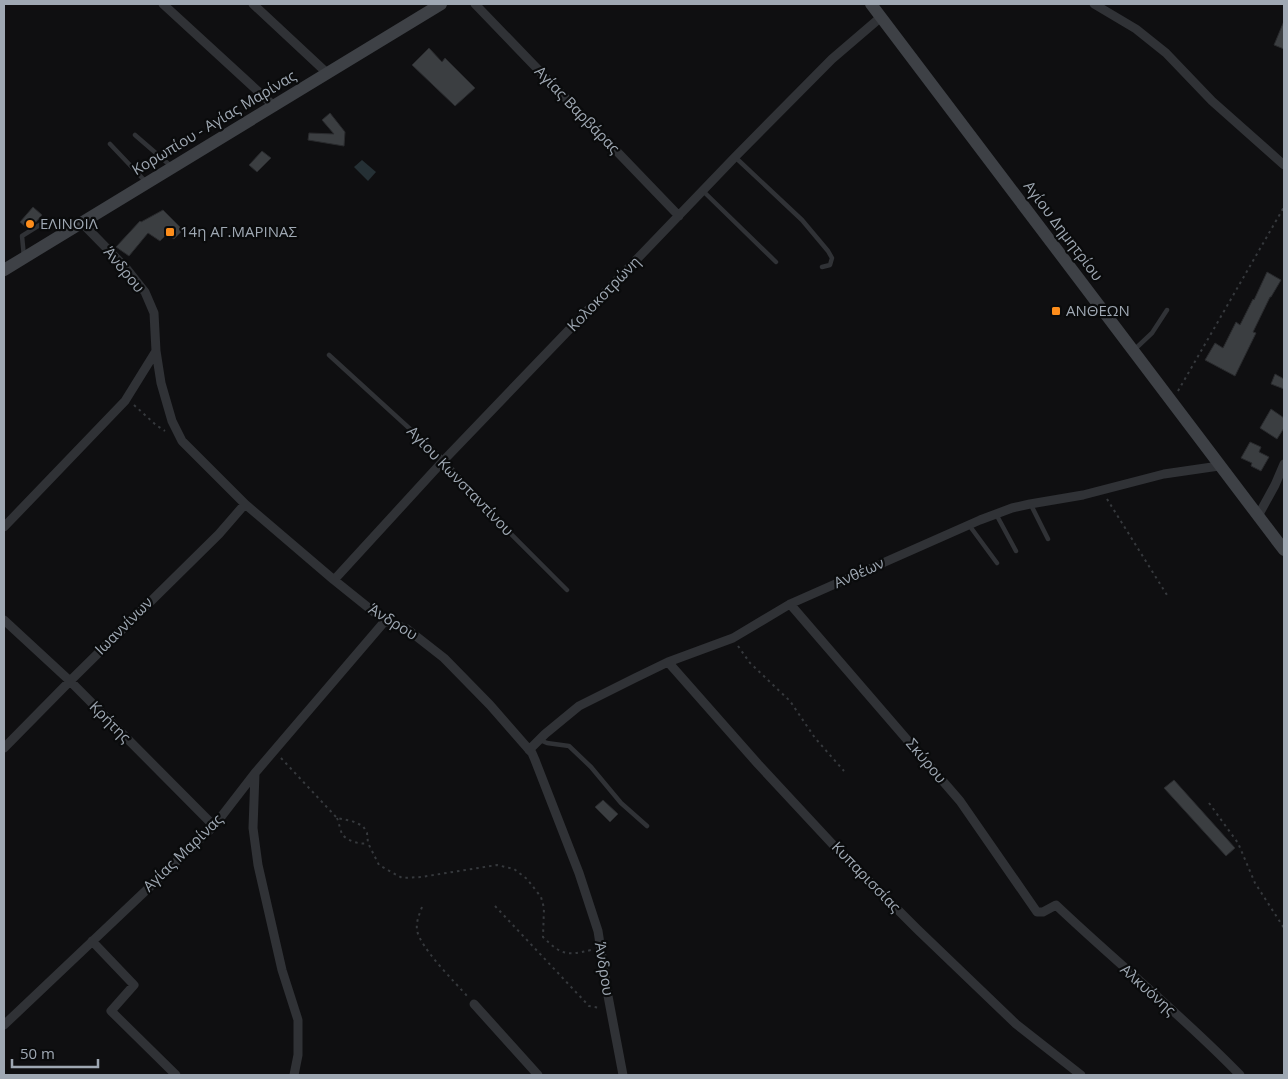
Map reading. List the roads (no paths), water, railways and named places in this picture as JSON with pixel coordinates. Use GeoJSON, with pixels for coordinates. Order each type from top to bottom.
{"type":"FeatureCollection","features":[{"type":"Feature","properties":{"kind":"street"},"geometry":{"type":"LineString","coordinates":[[163,4],[274,106]]}},
{"type":"Feature","properties":{"kind":"street"},"geometry":{"type":"LineString","coordinates":[[253,4],[327,73]]}},
{"type":"Feature","properties":{"kind":"street","name":"Κορωπίου - Αγίας Μαρίνας"},"geometry":{"type":"LineString","coordinates":[[4,270],[441,4]]}},
{"type":"Feature","properties":{"kind":"street","name":"Αγίας Βαρβάρας"},"geometry":{"type":"LineString","coordinates":[[475,4],[679,216]]}},
{"type":"Feature","properties":{"kind":"street","name":"Αγίου Δημητρίου"},"geometry":{"type":"LineString","coordinates":[[871,4],[1219,466],[1284,549]]}},
{"type":"Feature","properties":{"kind":"street"},"geometry":{"type":"LineString","coordinates":[[1094,4],[1136,29],[1166,53],[1212,101],[1284,165]]}},
{"type":"Feature","properties":{"kind":"street","name":"Κολοκοτρώνη"},"geometry":{"type":"LineString","coordinates":[[334,580],[444,460],[735,157],[832,59],[881,17]]}},
{"type":"Feature","properties":{"kind":"street","name":"Άνδρου"},"geometry":{"type":"LineString","coordinates":[[77,226],[126,268],[145,292],[154,313],[156,351],[161,383],[172,421],[182,441],[245,504],[334,580],[385,621],[407,629],[444,658],[490,706],[536,760],[598,931],[610,1009],[623,1075]]}},
{"type":"Feature","properties":{"kind":"street"},"geometry":{"type":"LineString","coordinates":[[4,527],[125,401],[156,351]]}},
{"type":"Feature","properties":{"kind":"street"},"geometry":{"type":"LineString","coordinates":[[1258,516],[1284,464]]}},
{"type":"Feature","properties":{"kind":"street","name":"Ανθέων"},"geometry":{"type":"LineString","coordinates":[[529,750],[579,706],[668,662],[733,638],[790,604],[969,525],[996,514],[1030,504],[1083,495],[1164,474],[1219,466]]}},
{"type":"Feature","properties":{"kind":"street","name":"Ιωαννίνων"},"geometry":{"type":"LineString","coordinates":[[4,748],[219,534],[245,504]]}},
{"type":"Feature","properties":{"kind":"street","name":"Σκύρου"},"geometry":{"type":"LineString","coordinates":[[790,604],[960,801],[1037,912],[1043,912],[1056,905]]}},
{"type":"Feature","properties":{"kind":"street","name":"Κρήτης"},"geometry":{"type":"LineString","coordinates":[[4,620],[70,681],[214,826]]}},
{"type":"Feature","properties":{"kind":"street","name":"Αγίας Μαρίνας"},"geometry":{"type":"LineString","coordinates":[[4,1024],[214,826],[255,773],[385,621]]}},
{"type":"Feature","properties":{"kind":"street","name":"Κυπαρισσίας"},"geometry":{"type":"LineString","coordinates":[[668,662],[817,828],[910,923],[1016,1024],[1080,1075]]}},
{"type":"Feature","properties":{"kind":"street"},"geometry":{"type":"LineString","coordinates":[[255,773],[253,828],[258,865],[282,970],[298,1020],[298,1055],[294,1075]]}},
{"type":"Feature","properties":{"kind":"street","name":"Αλκυόνης"},"geometry":{"type":"LineString","coordinates":[[1056,905],[1199,1035],[1240,1075]]}},
{"type":"Feature","properties":{"kind":"street"},"geometry":{"type":"LineString","coordinates":[[92,941],[134,985],[112,1011],[176,1075]]}},
{"type":"Feature","properties":{"kind":"street"},"geometry":{"type":"LineString","coordinates":[[474,1004],[538,1075]]}},
{"type":"Feature","properties":{"kind":"lane"},"geometry":{"type":"LineString","coordinates":[[135,135],[173,168]]}},
{"type":"Feature","properties":{"kind":"lane"},"geometry":{"type":"LineString","coordinates":[[110,144],[147,183]]}},
{"type":"Feature","properties":{"kind":"lane"},"geometry":{"type":"LineString","coordinates":[[735,157],[802,220],[828,251],[832,258],[830,264],[822,267]]}},
{"type":"Feature","properties":{"kind":"lane"},"geometry":{"type":"LineString","coordinates":[[704,191],[776,262]]}},
{"type":"Feature","properties":{"kind":"lane"},"geometry":{"type":"LineString","coordinates":[[24,258],[22,236],[46,221],[77,226]]}},
{"type":"Feature","properties":{"kind":"lane"},"geometry":{"type":"LineString","coordinates":[[1133,351],[1152,333],[1167,310]]}},
{"type":"Feature","properties":{"kind":"lane","name":"Αγίου Κωνσταντίνου"},"geometry":{"type":"LineString","coordinates":[[328,354],[444,460],[493,516],[567,590]]}},
{"type":"Feature","properties":{"kind":"lane"},"geometry":{"type":"LineString","coordinates":[[1030,504],[1048,539]]}},
{"type":"Feature","properties":{"kind":"lane"},"geometry":{"type":"LineString","coordinates":[[996,514],[1016,550]]}},
{"type":"Feature","properties":{"kind":"lane"},"geometry":{"type":"LineString","coordinates":[[969,525],[997,563]]}},
{"type":"Feature","properties":{"kind":"lane"},"geometry":{"type":"LineString","coordinates":[[540,740],[547,743],[569,746],[591,767],[621,803],[647,826]]}},
{"type":"Feature","properties":{"kind":"place","name":"ΕΛΙΝΟΙΛ"},"geometry":{"type":"Point","coordinates":[30,224]}},
{"type":"Feature","properties":{"kind":"place","name":"14η ΑΓ.ΜΑΡΙΝΑΣ"},"geometry":{"type":"Point","coordinates":[170,232]}},
{"type":"Feature","properties":{"kind":"place","name":"ΑΝΘΕΩΝ"},"geometry":{"type":"Point","coordinates":[1056,311]}}]}
